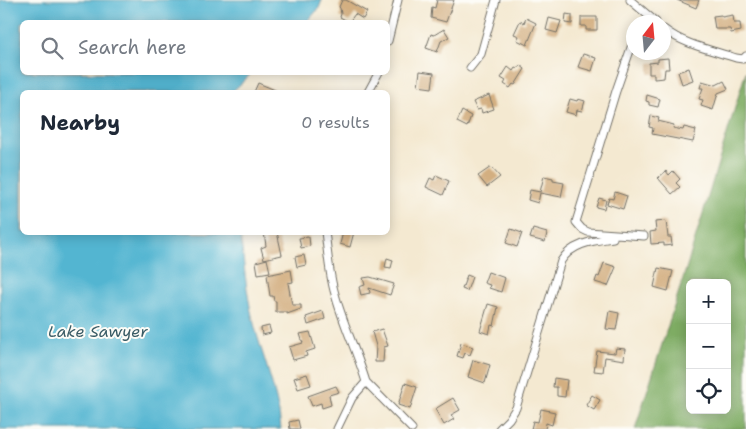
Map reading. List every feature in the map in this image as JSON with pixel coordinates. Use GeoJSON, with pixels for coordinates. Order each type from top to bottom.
{"type":"FeatureCollection","features":[{"type":"Feature","properties":{"kind":"street"},"geometry":{"type":"LineString","coordinates":[[390,33],[398,0]]}},
{"type":"Feature","properties":{"kind":"street"},"geometry":{"type":"LineString","coordinates":[[470,68],[481,54],[496,0]]}},
{"type":"Feature","properties":{"kind":"street"},"geometry":{"type":"LineString","coordinates":[[630,0],[645,15]]}},
{"type":"Feature","properties":{"kind":"street"},"geometry":{"type":"LineString","coordinates":[[671,34],[691,44],[745,57]]}},
{"type":"Feature","properties":{"kind":"street"},"geometry":{"type":"LineString","coordinates":[[627,60],[576,222],[582,229],[588,232],[644,236]]}},
{"type":"Feature","properties":{"kind":"street"},"geometry":{"type":"LineString","coordinates":[[369,90],[377,75]]}},
{"type":"Feature","properties":{"kind":"street"},"geometry":{"type":"LineString","coordinates":[[325,235],[334,293],[366,382],[412,429]]}},
{"type":"Feature","properties":{"kind":"street"},"geometry":{"type":"LineString","coordinates":[[499,429],[516,408],[561,261],[567,252],[578,246],[624,235]]}},
{"type":"Feature","properties":{"kind":"street"},"geometry":{"type":"LineString","coordinates":[[337,429],[352,398],[366,382]]}},
{"type":"Feature","properties":{"kind":"green space"},"geometry":{"type":"Polygon","coordinates":[[[746,71],[746,429],[635,429],[687,266],[746,71]]]}},
{"type":"Feature","properties":{"kind":"water","name":"Lake Sawyer"},"geometry":{"type":"Polygon","coordinates":[[[0,0],[322,0],[319,8],[309,20],[20,20],[20,75],[250,75],[234,90],[20,90],[20,235],[240,235],[251,309],[273,388],[281,429],[0,429],[0,0]]]}},
{"type":"Feature","properties":{"kind":"building"},"geometry":{"type":"Polygon","coordinates":[[[342,0],[346,0],[367,12],[363,19],[355,14],[350,20],[345,20],[340,17],[339,7],[342,0]]]}},
{"type":"Feature","properties":{"kind":"building"},"geometry":{"type":"Polygon","coordinates":[[[437,0],[454,0],[446,22],[431,18],[432,7],[435,8],[437,0]]]}},
{"type":"Feature","properties":{"kind":"building"},"geometry":{"type":"Polygon","coordinates":[[[677,0],[699,0],[696,8],[677,0]]]}},
{"type":"Feature","properties":{"kind":"building"},"geometry":{"type":"Polygon","coordinates":[[[566,14],[572,15],[572,24],[565,23],[566,14]]]}},
{"type":"Feature","properties":{"kind":"building"},"geometry":{"type":"Polygon","coordinates":[[[721,15],[722,17],[733,15],[734,23],[740,23],[741,31],[731,33],[730,29],[715,29],[713,16],[721,15]]]}},
{"type":"Feature","properties":{"kind":"building"},"geometry":{"type":"Polygon","coordinates":[[[581,17],[597,17],[597,30],[586,30],[586,26],[581,26],[581,17]]]}},
{"type":"Feature","properties":{"kind":"building"},"geometry":{"type":"Polygon","coordinates":[[[526,18],[536,23],[527,45],[517,40],[519,36],[514,34],[520,21],[524,23],[526,18]]]}},
{"type":"Feature","properties":{"kind":"building"},"geometry":{"type":"Polygon","coordinates":[[[549,18],[561,21],[557,33],[546,30],[549,18]]]}},
{"type":"Feature","properties":{"kind":"building"},"geometry":{"type":"Polygon","coordinates":[[[444,29],[449,37],[441,41],[437,52],[426,48],[431,34],[434,35],[444,29]]]}},
{"type":"Feature","properties":{"kind":"building"},"geometry":{"type":"Polygon","coordinates":[[[583,54],[596,58],[592,71],[578,67],[583,54]]]}},
{"type":"Feature","properties":{"kind":"building"},"geometry":{"type":"Polygon","coordinates":[[[658,60],[668,60],[669,69],[665,69],[664,78],[654,79],[654,74],[649,74],[649,63],[658,62],[658,60]]]}},
{"type":"Feature","properties":{"kind":"building"},"geometry":{"type":"Polygon","coordinates":[[[520,65],[525,69],[515,85],[513,84],[510,88],[504,84],[506,81],[501,78],[508,67],[513,71],[520,65]]]}},
{"type":"Feature","properties":{"kind":"building"},"geometry":{"type":"Polygon","coordinates":[[[689,68],[693,80],[682,84],[678,72],[689,68]]]}},
{"type":"Feature","properties":{"kind":"building"},"geometry":{"type":"Polygon","coordinates":[[[420,71],[434,73],[432,88],[418,86],[420,71]]]}},
{"type":"Feature","properties":{"kind":"building"},"geometry":{"type":"Polygon","coordinates":[[[702,81],[716,85],[724,81],[728,89],[718,93],[713,110],[701,106],[703,100],[699,99],[703,88],[700,88],[702,81]]]}},
{"type":"Feature","properties":{"kind":"building"},"geometry":{"type":"Polygon","coordinates":[[[258,83],[275,90],[255,90],[258,83]]]}},
{"type":"Feature","properties":{"kind":"building"},"geometry":{"type":"Polygon","coordinates":[[[489,95],[494,109],[482,113],[481,109],[477,110],[473,102],[489,95]]]}},
{"type":"Feature","properties":{"kind":"building"},"geometry":{"type":"Polygon","coordinates":[[[647,95],[660,99],[658,107],[649,105],[649,102],[646,101],[647,95]]]}},
{"type":"Feature","properties":{"kind":"building"},"geometry":{"type":"Polygon","coordinates":[[[570,99],[585,101],[582,111],[577,110],[576,115],[566,112],[570,99]]]}},
{"type":"Feature","properties":{"kind":"building"},"geometry":{"type":"Polygon","coordinates":[[[462,111],[471,116],[467,127],[457,122],[462,111]]]}},
{"type":"Feature","properties":{"kind":"building"},"geometry":{"type":"Polygon","coordinates":[[[651,116],[659,118],[658,121],[674,125],[673,128],[683,130],[684,127],[696,130],[693,142],[652,134],[653,128],[649,127],[651,116]]]}},
{"type":"Feature","properties":{"kind":"building"},"geometry":{"type":"Polygon","coordinates":[[[491,167],[500,177],[487,187],[478,176],[491,167]]]}},
{"type":"Feature","properties":{"kind":"building"},"geometry":{"type":"Polygon","coordinates":[[[666,171],[669,175],[673,171],[680,179],[676,183],[680,187],[672,194],[658,178],[666,171]]]}},
{"type":"Feature","properties":{"kind":"building"},"geometry":{"type":"Polygon","coordinates":[[[436,175],[449,181],[443,195],[426,187],[430,178],[434,180],[436,175]]]}},
{"type":"Feature","properties":{"kind":"building"},"geometry":{"type":"Polygon","coordinates":[[[544,176],[553,178],[553,181],[564,183],[561,197],[540,193],[538,203],[528,200],[530,190],[540,192],[544,176]]]}},
{"type":"Feature","properties":{"kind":"building"},"geometry":{"type":"Polygon","coordinates":[[[615,192],[627,196],[623,209],[607,204],[609,198],[613,199],[615,192]]]}},
{"type":"Feature","properties":{"kind":"building"},"geometry":{"type":"Polygon","coordinates":[[[599,198],[606,200],[604,209],[596,207],[599,198]]]}},
{"type":"Feature","properties":{"kind":"building"},"geometry":{"type":"Polygon","coordinates":[[[666,221],[668,237],[671,237],[672,245],[664,246],[664,243],[651,244],[650,232],[656,231],[655,222],[666,221]]]}},
{"type":"Feature","properties":{"kind":"building"},"geometry":{"type":"Polygon","coordinates":[[[511,229],[522,233],[517,247],[506,243],[511,229]]]}},
{"type":"Feature","properties":{"kind":"building"},"geometry":{"type":"Polygon","coordinates":[[[533,229],[547,233],[545,242],[530,238],[533,229]]]}},
{"type":"Feature","properties":{"kind":"building"},"geometry":{"type":"Polygon","coordinates":[[[264,235],[278,235],[282,255],[264,259],[261,248],[266,246],[264,235]]]}},
{"type":"Feature","properties":{"kind":"building"},"geometry":{"type":"Polygon","coordinates":[[[342,235],[353,235],[350,247],[340,244],[342,235]]]}},
{"type":"Feature","properties":{"kind":"building"},"geometry":{"type":"Polygon","coordinates":[[[309,237],[310,246],[301,248],[299,238],[309,237]]]}},
{"type":"Feature","properties":{"kind":"building"},"geometry":{"type":"Polygon","coordinates":[[[304,255],[306,265],[297,267],[295,257],[304,255]]]}},
{"type":"Feature","properties":{"kind":"building"},"geometry":{"type":"Polygon","coordinates":[[[387,258],[393,260],[391,268],[385,267],[387,258]]]}},
{"type":"Feature","properties":{"kind":"building"},"geometry":{"type":"Polygon","coordinates":[[[267,259],[270,272],[258,274],[256,262],[267,259]]]}},
{"type":"Feature","properties":{"kind":"building"},"geometry":{"type":"Polygon","coordinates":[[[604,263],[616,267],[608,286],[595,282],[604,263]]]}},
{"type":"Feature","properties":{"kind":"building"},"geometry":{"type":"Polygon","coordinates":[[[658,268],[673,271],[668,291],[654,287],[658,268]]]}},
{"type":"Feature","properties":{"kind":"building"},"geometry":{"type":"Polygon","coordinates":[[[291,270],[293,282],[288,283],[292,305],[301,305],[301,309],[287,314],[287,312],[276,312],[276,301],[274,301],[273,296],[270,296],[267,275],[291,270]]]}},
{"type":"Feature","properties":{"kind":"building"},"geometry":{"type":"Polygon","coordinates":[[[488,272],[505,278],[501,292],[489,288],[490,285],[484,283],[488,272]]]}},
{"type":"Feature","properties":{"kind":"building"},"geometry":{"type":"Polygon","coordinates":[[[467,275],[472,277],[467,291],[462,289],[467,275]]]}},
{"type":"Feature","properties":{"kind":"building"},"geometry":{"type":"Polygon","coordinates":[[[370,277],[394,284],[390,295],[369,288],[370,293],[361,295],[359,287],[365,285],[363,278],[370,277]]]}},
{"type":"Feature","properties":{"kind":"building"},"geometry":{"type":"Polygon","coordinates":[[[488,304],[498,307],[494,326],[491,325],[489,334],[480,331],[488,304]]]}},
{"type":"Feature","properties":{"kind":"building"},"geometry":{"type":"Polygon","coordinates":[[[323,311],[325,319],[308,325],[306,317],[323,311]]]}},
{"type":"Feature","properties":{"kind":"building"},"geometry":{"type":"Polygon","coordinates":[[[609,311],[619,313],[616,330],[606,329],[609,311]]]}},
{"type":"Feature","properties":{"kind":"building"},"geometry":{"type":"Polygon","coordinates":[[[269,326],[271,333],[262,335],[261,328],[269,326]]]}},
{"type":"Feature","properties":{"kind":"building"},"geometry":{"type":"Polygon","coordinates":[[[382,329],[388,346],[384,347],[383,362],[375,362],[376,346],[372,332],[382,329]]]}},
{"type":"Feature","properties":{"kind":"building"},"geometry":{"type":"Polygon","coordinates":[[[310,332],[315,349],[306,352],[307,356],[293,360],[289,347],[303,343],[300,334],[310,332]]]}},
{"type":"Feature","properties":{"kind":"building"},"geometry":{"type":"Polygon","coordinates":[[[461,343],[473,347],[470,355],[465,353],[463,358],[457,356],[461,343]]]}},
{"type":"Feature","properties":{"kind":"building"},"geometry":{"type":"Polygon","coordinates":[[[616,348],[625,349],[624,360],[605,357],[603,372],[594,371],[597,351],[615,353],[616,348]]]}},
{"type":"Feature","properties":{"kind":"building"},"geometry":{"type":"Polygon","coordinates":[[[473,360],[490,365],[485,383],[468,377],[473,360]]]}},
{"type":"Feature","properties":{"kind":"building"},"geometry":{"type":"Polygon","coordinates":[[[307,374],[311,385],[298,389],[294,378],[307,374]]]}},
{"type":"Feature","properties":{"kind":"building"},"geometry":{"type":"Polygon","coordinates":[[[554,378],[567,380],[565,397],[557,396],[557,387],[553,387],[554,378]]]}},
{"type":"Feature","properties":{"kind":"building"},"geometry":{"type":"Polygon","coordinates":[[[405,383],[417,387],[410,409],[398,405],[405,383]]]}},
{"type":"Feature","properties":{"kind":"building"},"geometry":{"type":"Polygon","coordinates":[[[336,386],[339,392],[329,395],[331,405],[322,408],[321,403],[312,406],[308,396],[336,386]]]}},
{"type":"Feature","properties":{"kind":"building"},"geometry":{"type":"Polygon","coordinates":[[[592,395],[600,400],[594,410],[586,405],[592,395]]]}},
{"type":"Feature","properties":{"kind":"building"},"geometry":{"type":"Polygon","coordinates":[[[453,398],[460,410],[451,415],[454,419],[444,425],[435,409],[453,398]]]}},
{"type":"Feature","properties":{"kind":"building"},"geometry":{"type":"Polygon","coordinates":[[[541,409],[555,412],[552,425],[546,423],[545,429],[531,429],[533,421],[538,422],[541,409]]]}},
{"type":"Feature","properties":{"kind":"building"},"geometry":{"type":"Polygon","coordinates":[[[298,420],[300,429],[290,429],[289,422],[298,420]]]}}]}
